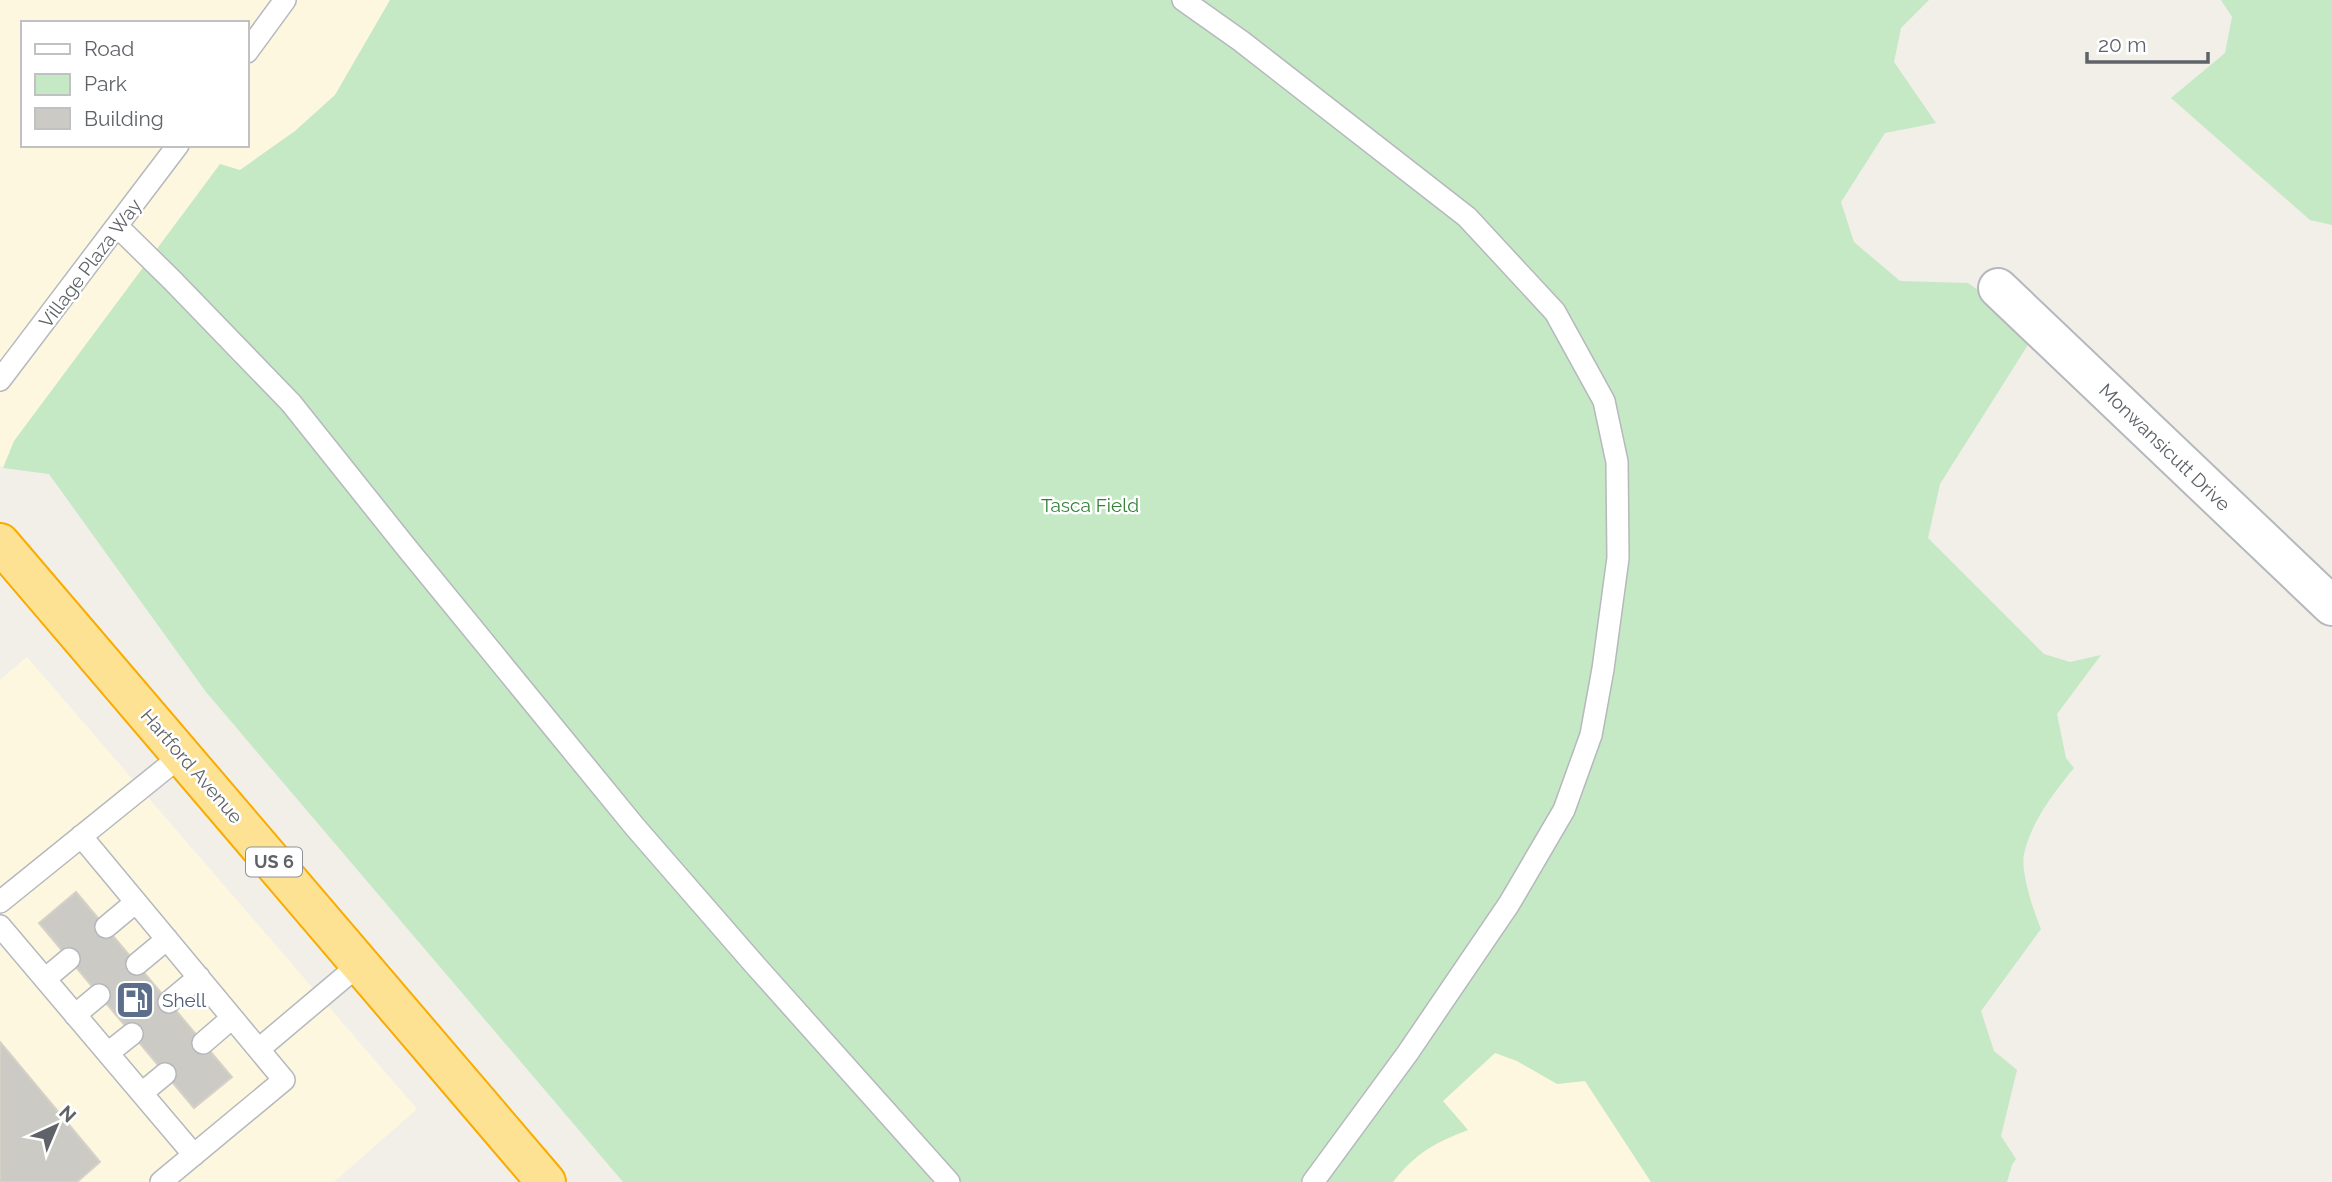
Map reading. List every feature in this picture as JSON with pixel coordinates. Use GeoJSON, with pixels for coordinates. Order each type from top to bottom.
{"type":"FeatureCollection","features":[{"type":"Feature","properties":{"kind":"highway","name":"Hartford Avenue"},"geometry":{"type":"LineString","coordinates":[[0,542],[546,1182]]}},
{"type":"Feature","properties":{"kind":"street","name":"Monwansicutt Drive"},"geometry":{"type":"LineString","coordinates":[[1998,288],[2332,606]]}},
{"type":"Feature","properties":{"kind":"lane"},"geometry":{"type":"LineString","coordinates":[[248,51],[285,0]]}},
{"type":"Feature","properties":{"kind":"lane"},"geometry":{"type":"LineString","coordinates":[[1183,0],[1263,58],[1467,217],[1555,312],[1604,401],[1617,463],[1618,558],[1603,669],[1591,735],[1564,810],[1509,905],[1407,1054],[1313,1182]]}},
{"type":"Feature","properties":{"kind":"lane","name":"Village Plaza Way"},"geometry":{"type":"LineString","coordinates":[[0,380],[177,147]]}},
{"type":"Feature","properties":{"kind":"lane"},"geometry":{"type":"LineString","coordinates":[[118,227],[291,403],[635,827],[949,1182]]}},
{"type":"Feature","properties":{"kind":"lane"},"geometry":{"type":"LineString","coordinates":[[0,901],[182,755]]}},
{"type":"Feature","properties":{"kind":"lane"},"geometry":{"type":"LineString","coordinates":[[81,836],[284,1080],[161,1182]]}},
{"type":"Feature","properties":{"kind":"lane"},"geometry":{"type":"LineString","coordinates":[[106,927],[136,902]]}},
{"type":"Feature","properties":{"kind":"lane"},"geometry":{"type":"LineString","coordinates":[[0,926],[194,1154]]}},
{"type":"Feature","properties":{"kind":"lane"},"geometry":{"type":"LineString","coordinates":[[137,964],[167,939]]}},
{"type":"Feature","properties":{"kind":"lane"},"geometry":{"type":"LineString","coordinates":[[45,979],[69,959]]}},
{"type":"Feature","properties":{"kind":"lane"},"geometry":{"type":"LineString","coordinates":[[259,1049],[361,962]]}},
{"type":"Feature","properties":{"kind":"lane"},"geometry":{"type":"LineString","coordinates":[[169,1002],[199,977]]}},
{"type":"Feature","properties":{"kind":"lane"},"geometry":{"type":"LineString","coordinates":[[75,1015],[99,995]]}},
{"type":"Feature","properties":{"kind":"lane"},"geometry":{"type":"LineString","coordinates":[[203,1043],[232,1018]]}},
{"type":"Feature","properties":{"kind":"lane"},"geometry":{"type":"LineString","coordinates":[[108,1054],[132,1034]]}},
{"type":"Feature","properties":{"kind":"lane"},"geometry":{"type":"LineString","coordinates":[[142,1093],[165,1074]]}},
{"type":"Feature","properties":{"kind":"shaded area"},"geometry":{"type":"Polygon","coordinates":[[[0,0],[390,0],[335,95],[295,131],[240,170],[14,441],[3,468],[0,465],[0,0]]]}},
{"type":"Feature","properties":{"kind":"shaded area"},"geometry":{"type":"Polygon","coordinates":[[[27,657],[417,1109],[334,1182],[0,1182],[0,680],[27,657]]]}},
{"type":"Feature","properties":{"kind":"shaded area"},"geometry":{"type":"Polygon","coordinates":[[[1495,1053],[1511,1058],[1557,1083],[1585,1081],[1651,1182],[1393,1182],[1406,1165],[1433,1144],[1467,1130],[1443,1101],[1495,1053]]]}},
{"type":"Feature","properties":{"kind":"green space","name":"Tasca Field"},"geometry":{"type":"Polygon","coordinates":[[[390,0],[1929,0],[1901,28],[1894,62],[1936,123],[1885,133],[1841,202],[1854,242],[1900,281],[1968,283],[2020,320],[2031,340],[1940,484],[1928,538],[2044,654],[2070,662],[2101,655],[2057,714],[2066,758],[2074,768],[2038,819],[2024,854],[2026,881],[2041,929],[1981,1011],[1994,1051],[2017,1070],[2001,1136],[2016,1159],[2007,1182],[1651,1182],[1585,1081],[1557,1084],[1517,1061],[1495,1053],[1443,1101],[1468,1130],[1426,1150],[1393,1182],[623,1182],[206,692],[49,474],[3,468],[14,441],[220,164],[240,170],[295,131],[335,95],[390,0]]]}},
{"type":"Feature","properties":{"kind":"green space"},"geometry":{"type":"Polygon","coordinates":[[[2221,0],[2332,0],[2332,225],[2310,220],[2171,98],[2225,53],[2232,17],[2221,0]]]}},
{"type":"Feature","properties":{"kind":"building"},"geometry":{"type":"Polygon","coordinates":[[[76,892],[232,1077],[194,1108],[39,923],[76,892]]]}},
{"type":"Feature","properties":{"kind":"building"},"geometry":{"type":"Polygon","coordinates":[[[0,1042],[100,1162],[77,1182],[0,1182],[0,1042]]]}},
{"type":"Feature","properties":{"kind":"place","name":"Shell"},"geometry":{"type":"Point","coordinates":[135,1000]}}]}
